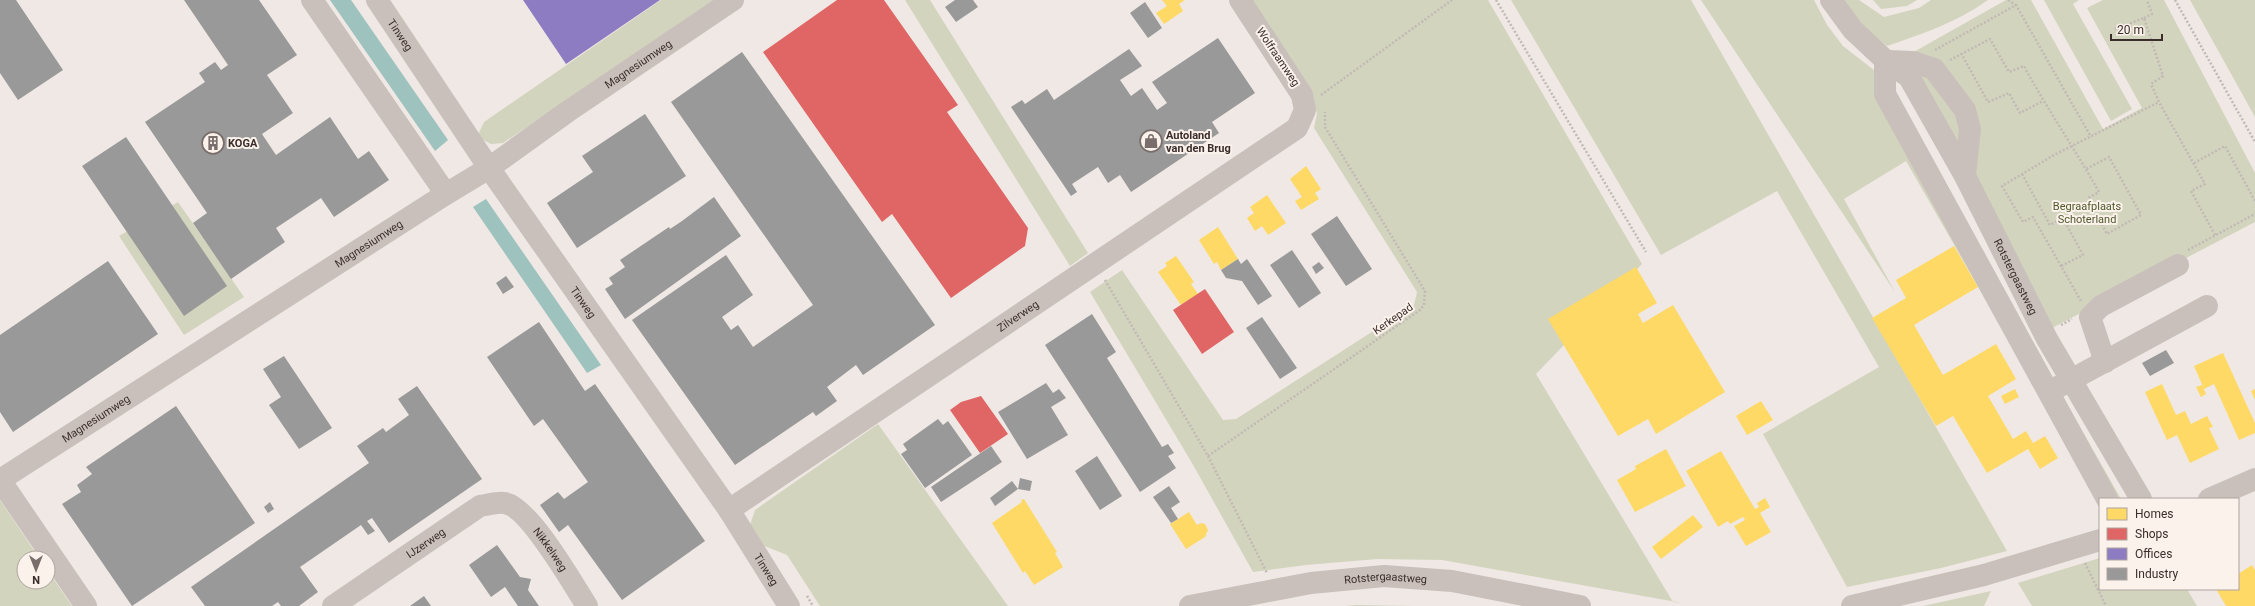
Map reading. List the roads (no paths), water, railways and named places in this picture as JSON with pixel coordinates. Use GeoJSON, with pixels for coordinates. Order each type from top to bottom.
{"type":"FeatureCollection","features":[{"type":"Feature","properties":{"kind":"street"},"geometry":{"type":"LineString","coordinates":[[312,0],[446,194]]}},
{"type":"Feature","properties":{"kind":"street","name":"Tinweg"},"geometry":{"type":"LineString","coordinates":[[377,0],[490,168],[729,510],[789,606]]}},
{"type":"Feature","properties":{"kind":"street","name":"Magnesiumweg"},"geometry":{"type":"LineString","coordinates":[[0,480],[446,194],[490,168],[567,112],[733,0]]}},
{"type":"Feature","properties":{"kind":"street","name":"Wolfraamweg"},"geometry":{"type":"LineString","coordinates":[[1240,0],[1298,86],[1304,103],[1303,117]]}},
{"type":"Feature","properties":{"kind":"street","name":"Rotstergaastweg"},"geometry":{"type":"LineString","coordinates":[[1831,0],[1853,30],[1885,60],[1910,77],[1965,176],[2044,334],[2140,498]]}},
{"type":"Feature","properties":{"kind":"street"},"geometry":{"type":"LineString","coordinates":[[1965,176],[1970,129],[1965,110],[1934,69],[1913,62],[1885,60],[1885,94],[2106,498]]}},
{"type":"Feature","properties":{"kind":"street","name":"Zilverweg"},"geometry":{"type":"LineString","coordinates":[[729,510],[1292,132],[1297,128],[1303,117]]}},
{"type":"Feature","properties":{"kind":"street"},"geometry":{"type":"LineString","coordinates":[[2105,362],[2088,314],[2178,265]]}},
{"type":"Feature","properties":{"kind":"street"},"geometry":{"type":"LineString","coordinates":[[2048,392],[2207,306]]}},
{"type":"Feature","properties":{"kind":"street"},"geometry":{"type":"LineString","coordinates":[[2211,498],[2255,479]]}},
{"type":"Feature","properties":{"kind":"street"},"geometry":{"type":"LineString","coordinates":[[0,480],[86,606]]}},
{"type":"Feature","properties":{"kind":"street","name":"IJzerweg"},"geometry":{"type":"LineString","coordinates":[[347,602],[480,506],[504,502]]}},
{"type":"Feature","properties":{"kind":"street","name":"Nikkelweg"},"geometry":{"type":"LineString","coordinates":[[504,502],[520,510],[535,529],[587,606]]}},
{"type":"Feature","properties":{"kind":"street"},"geometry":{"type":"LineString","coordinates":[[1852,606],[1984,576],[2099,540]]}},
{"type":"Feature","properties":{"kind":"street","name":"Rotstergaastweg"},"geometry":{"type":"LineString","coordinates":[[1190,606],[1311,583],[1384,576],[1452,581],[1580,606]]}},
{"type":"Feature","properties":{"kind":"water"},"geometry":{"type":"Polygon","coordinates":[[[330,0],[351,0],[448,140],[435,151],[330,0]]]}},
{"type":"Feature","properties":{"kind":"water"},"geometry":{"type":"Polygon","coordinates":[[[486,199],[601,365],[587,373],[473,207],[486,199]]]}},
{"type":"Feature","properties":{"kind":"place","name":"Autoland van den Brug"},"geometry":{"type":"Point","coordinates":[1151,141]}},
{"type":"Feature","properties":{"kind":"place","name":"KOGA"},"geometry":{"type":"Point","coordinates":[213,143]}},
{"type":"Feature","properties":{"kind":"park label","name":"Begraafplaats Schoterland"},"geometry":{"type":"Point","coordinates":[2087,212]}}]}
